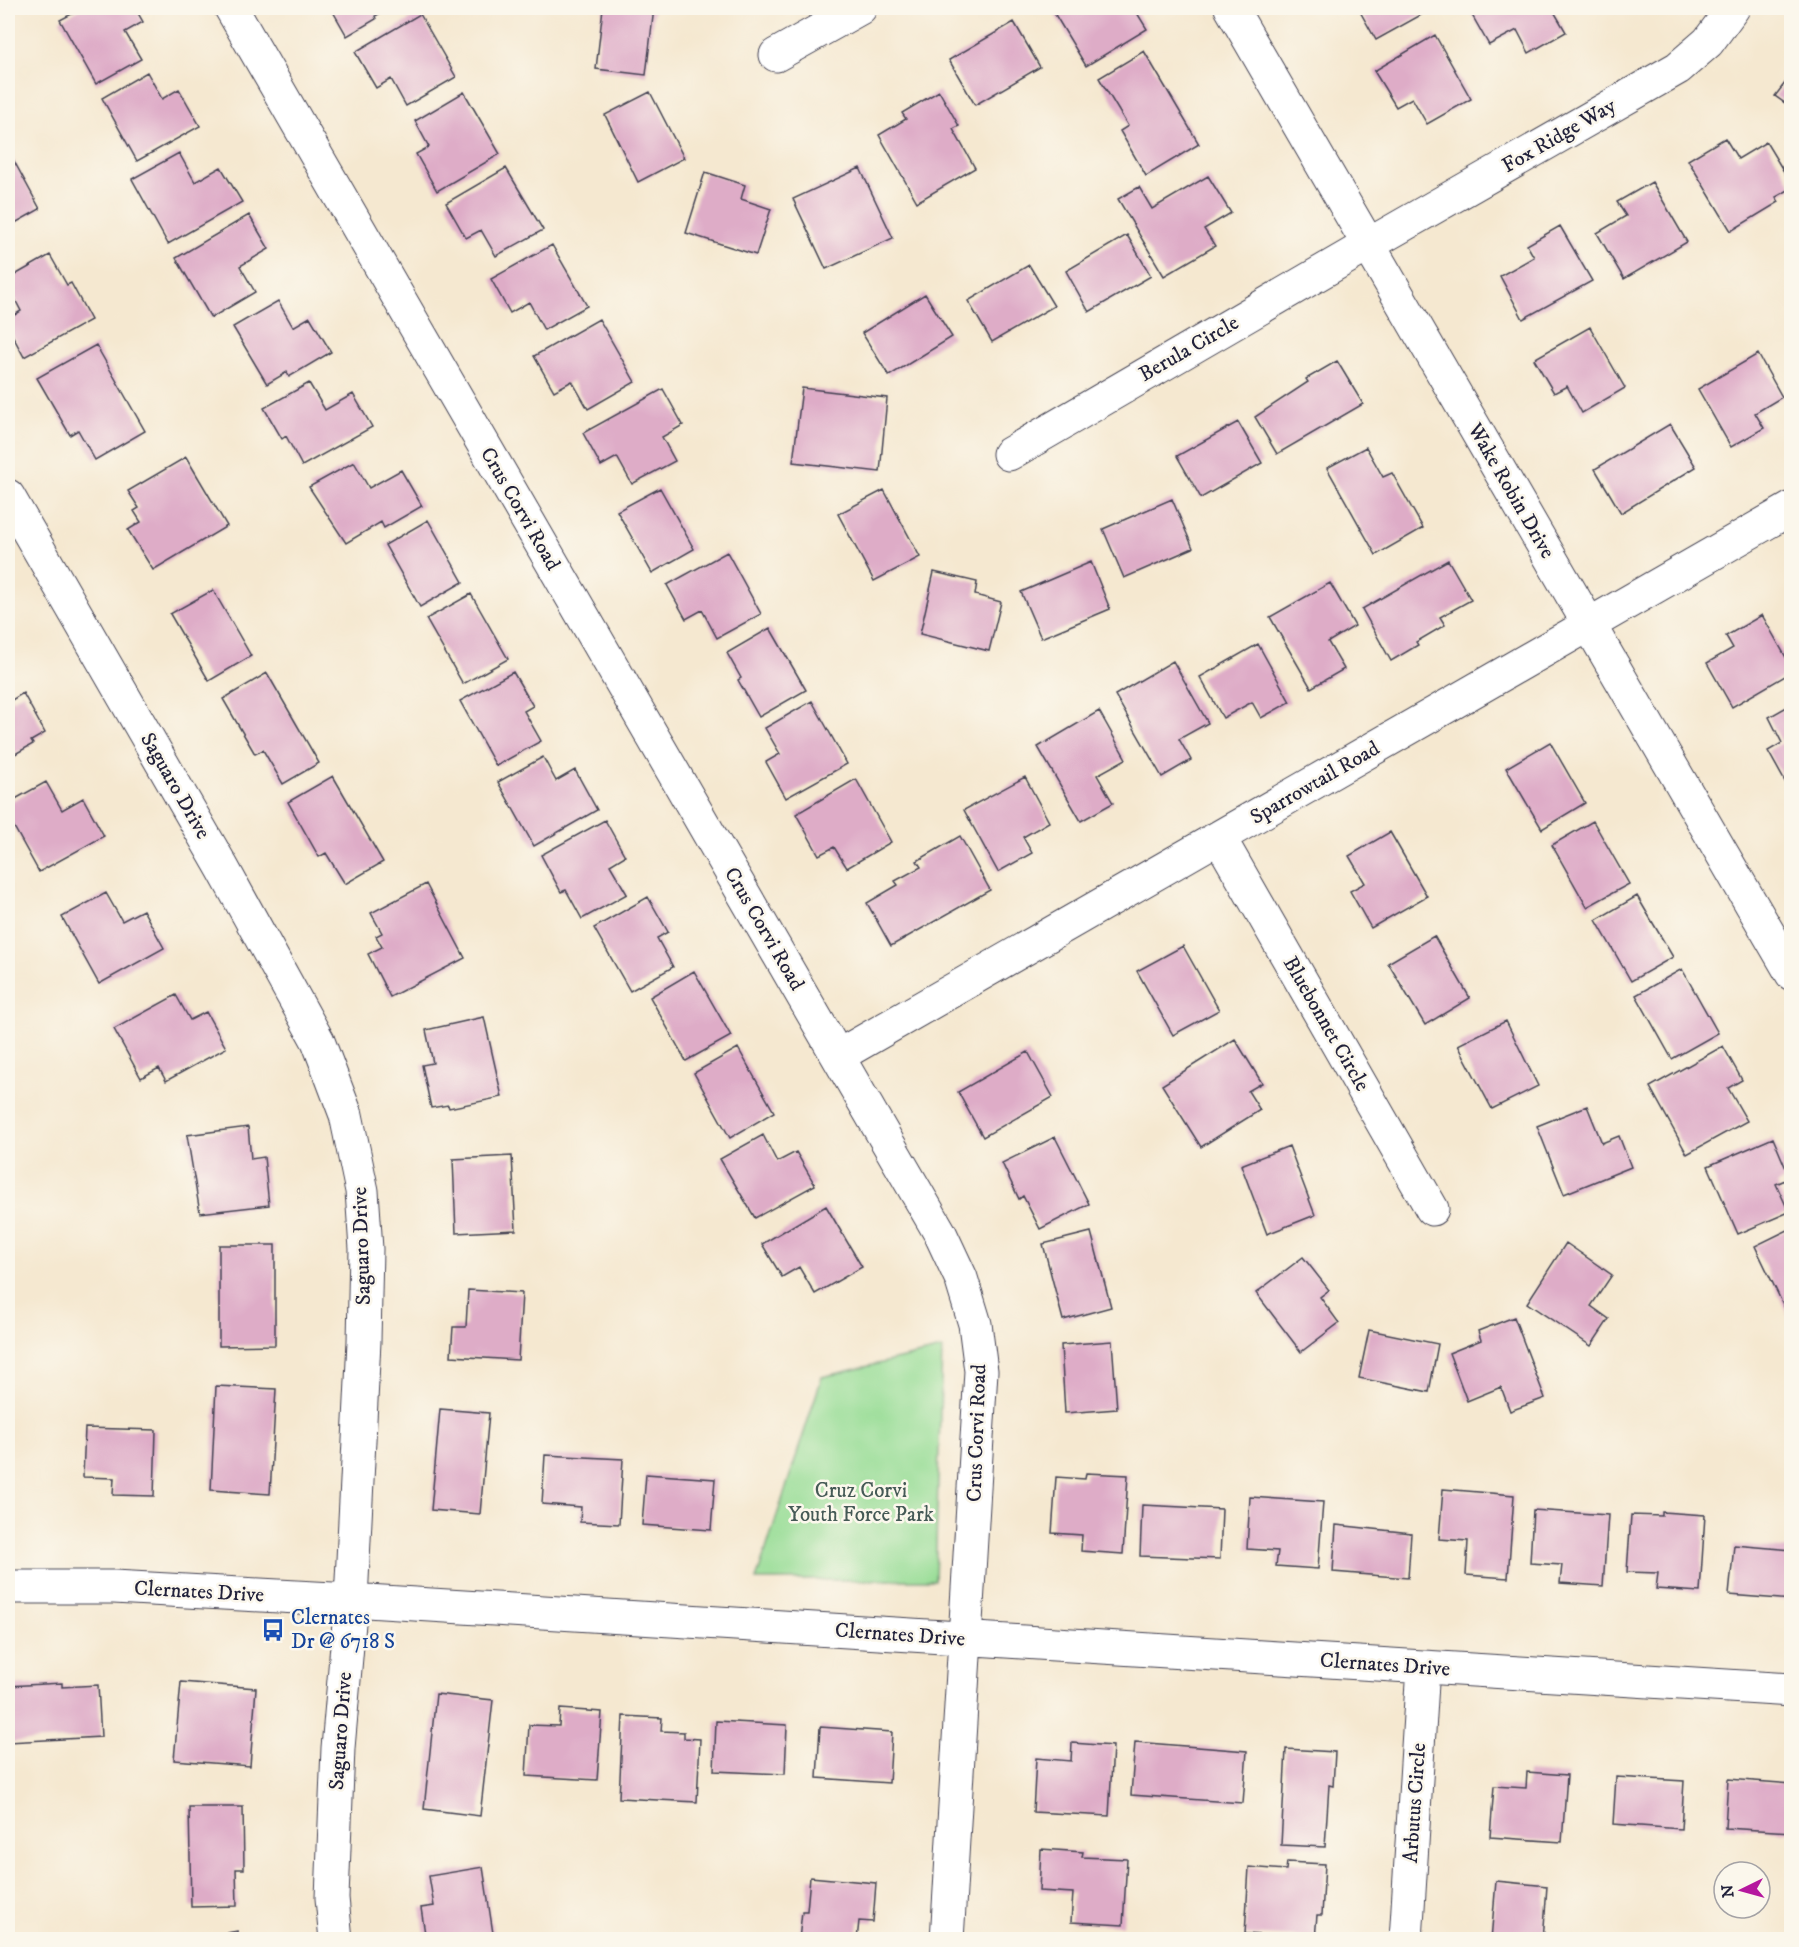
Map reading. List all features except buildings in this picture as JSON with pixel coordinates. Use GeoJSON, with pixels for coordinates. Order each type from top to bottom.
{"type":"FeatureCollection","features":[{"type":"Feature","properties":{"kind":"street","name":"Crus Corvi Road"},"geometry":{"type":"LineString","coordinates":[[231,8],[940,1233],[961,1278],[975,1323],[981,1371],[967,1639],[947,1940]]}},
{"type":"Feature","properties":{"kind":"street"},"geometry":{"type":"LineString","coordinates":[[776,55],[860,8]]}},
{"type":"Feature","properties":{"kind":"street","name":"Wake Robin Drive"},"geometry":{"type":"LineString","coordinates":[[1231,8],[1791,974]]}},
{"type":"Feature","properties":{"kind":"street","name":"Fox Ridge Way"},"geometry":{"type":"LineString","coordinates":[[1368,244],[1678,68],[1708,42],[1733,8]]}},
{"type":"Feature","properties":{"kind":"street","name":"Berula Circle"},"geometry":{"type":"LineString","coordinates":[[1009,454],[1368,244]]}},
{"type":"Feature","properties":{"kind":"street","name":"Saguaro Drive"},"geometry":{"type":"LineString","coordinates":[[8,496],[222,867],[318,1041],[346,1115],[362,1191],[366,1250],[364,1341],[351,1600],[338,1748],[332,1898],[336,1940]]}},
{"type":"Feature","properties":{"kind":"street","name":"Sparrowtail Road"},"geometry":{"type":"LineString","coordinates":[[838,1056],[1220,839],[1791,508]]}},
{"type":"Feature","properties":{"kind":"street","name":"Bluebonnet Circle"},"geometry":{"type":"LineString","coordinates":[[1220,839],[1432,1209]]}},
{"type":"Feature","properties":{"kind":"street","name":"Clernates Drive"},"geometry":{"type":"LineString","coordinates":[[8,1587],[114,1587],[351,1600],[1791,1690]]}},
{"type":"Feature","properties":{"kind":"street","name":"Arbutus Circle"},"geometry":{"type":"LineString","coordinates":[[1406,1940],[1424,1667]]}},
{"type":"Feature","properties":{"kind":"green space","name":"Cruz Corvi Youth Force Park"},"geometry":{"type":"Polygon","coordinates":[[[942,1349],[935,1580],[756,1580],[822,1377],[942,1349]]]}},
{"type":"Feature","properties":{"kind":"place","name":"Clernates Dr @ 6718 S"},"geometry":{"type":"Point","coordinates":[273,1630]}}]}
